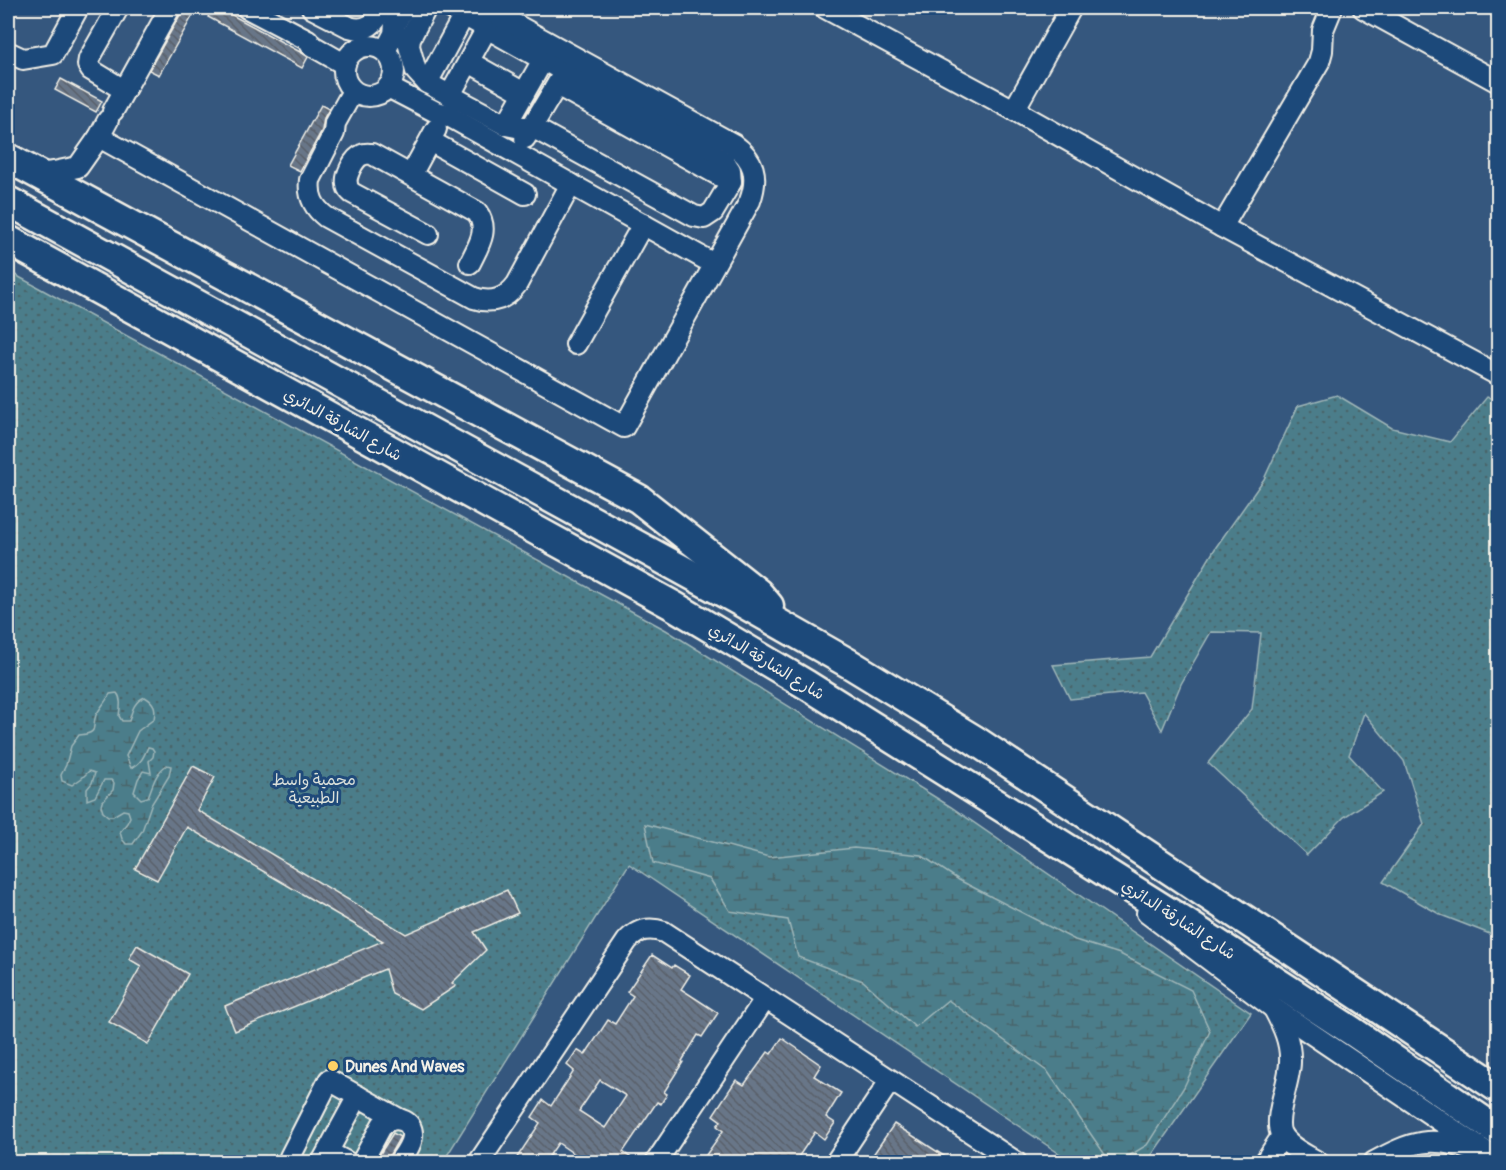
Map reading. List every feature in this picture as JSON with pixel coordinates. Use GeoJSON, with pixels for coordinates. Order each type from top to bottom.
{"type":"FeatureCollection","features":[{"type":"Feature","properties":{"kind":"highway"},"geometry":{"type":"LineString","coordinates":[[8,158],[639,499],[758,593],[787,628]]}},
{"type":"Feature","properties":{"kind":"highway","name":"شارع الشارقة الدائري"},"geometry":{"type":"LineString","coordinates":[[8,201],[787,628],[912,701],[1023,772],[1498,1088]]}},
{"type":"Feature","properties":{"kind":"highway","name":"شارع الشارقة الدائري"},"geometry":{"type":"LineString","coordinates":[[8,240],[674,606],[817,691],[1175,916],[1323,1012],[1498,1131]]}},
{"type":"Feature","properties":{"kind":"street"},"geometry":{"type":"LineString","coordinates":[[8,52],[23,59],[53,54],[78,8]]}},
{"type":"Feature","properties":{"kind":"street"},"geometry":{"type":"LineString","coordinates":[[118,8],[89,59],[88,65],[91,70],[124,90]]}},
{"type":"Feature","properties":{"kind":"street"},"geometry":{"type":"LineString","coordinates":[[86,200],[80,185],[78,167],[107,123],[170,8]]}},
{"type":"Feature","properties":{"kind":"street"},"geometry":{"type":"LineString","coordinates":[[247,8],[308,40],[316,40],[346,60]]}},
{"type":"Feature","properties":{"kind":"street"},"geometry":{"type":"LineString","coordinates":[[312,8],[349,27],[363,29],[374,22],[380,8]]}},
{"type":"Feature","properties":{"kind":"street"},"geometry":{"type":"LineString","coordinates":[[426,8],[410,35],[409,44],[416,71],[448,104],[516,153],[714,264]]}},
{"type":"Feature","properties":{"kind":"street"},"geometry":{"type":"LineString","coordinates":[[391,83],[439,106],[448,104],[506,125],[532,127],[699,218],[704,218],[713,212],[730,182],[730,170],[723,161],[561,78],[523,38],[485,8]]}},
{"type":"Feature","properties":{"kind":"street"},"geometry":{"type":"LineString","coordinates":[[825,8],[1014,110],[1222,227],[1498,375]]}},
{"type":"Feature","properties":{"kind":"street"},"geometry":{"type":"LineString","coordinates":[[1014,110],[1071,8]]}},
{"type":"Feature","properties":{"kind":"street"},"geometry":{"type":"LineString","coordinates":[[1222,227],[1319,62],[1323,30],[1332,8]]}},
{"type":"Feature","properties":{"kind":"street"},"geometry":{"type":"LineString","coordinates":[[1363,8],[1498,82]]}},
{"type":"Feature","properties":{"kind":"street"},"geometry":{"type":"LineString","coordinates":[[107,123],[624,427],[750,201],[754,180],[753,169],[748,159],[733,144],[523,38],[487,28],[458,11],[427,82]]}},
{"type":"Feature","properties":{"kind":"street"},"geometry":{"type":"LineString","coordinates":[[381,49],[394,34],[400,16]]}},
{"type":"Feature","properties":{"kind":"street"},"geometry":{"type":"LineString","coordinates":[[411,175],[487,28]]}},
{"type":"Feature","properties":{"kind":"street"},"geometry":{"type":"LineString","coordinates":[[361,47],[381,49],[390,57],[393,64],[391,83],[376,96],[368,97],[357,93],[348,86],[344,79],[346,60],[354,50],[361,47]]}},
{"type":"Feature","properties":{"kind":"street"},"geometry":{"type":"LineString","coordinates":[[506,125],[543,60]]}},
{"type":"Feature","properties":{"kind":"street"},"geometry":{"type":"LineString","coordinates":[[469,62],[524,93]]}},
{"type":"Feature","properties":{"kind":"street"},"geometry":{"type":"LineString","coordinates":[[516,153],[561,78]]}},
{"type":"Feature","properties":{"kind":"street"},"geometry":{"type":"LineString","coordinates":[[357,93],[343,127],[334,133],[310,180],[310,197],[314,205],[319,212],[474,298],[482,301],[498,300],[506,296],[517,284],[571,184]]}},
{"type":"Feature","properties":{"kind":"street"},"geometry":{"type":"LineString","coordinates":[[430,141],[525,194]]}},
{"type":"Feature","properties":{"kind":"street"},"geometry":{"type":"LineString","coordinates":[[428,234],[352,193],[347,185],[347,177],[359,156],[372,154],[477,212],[483,224],[482,237],[470,263]]}},
{"type":"Feature","properties":{"kind":"street"},"geometry":{"type":"LineString","coordinates":[[37,174],[78,167]]}},
{"type":"Feature","properties":{"kind":"street"},"geometry":{"type":"LineString","coordinates":[[363,237],[380,208]]}},
{"type":"Feature","properties":{"kind":"street"},"geometry":{"type":"LineString","coordinates":[[576,344],[643,224]]}},
{"type":"Feature","properties":{"kind":"street"},"geometry":{"type":"LineString","coordinates":[[1086,860],[1135,904],[1272,1007],[1498,1161]]}},
{"type":"Feature","properties":{"kind":"street"},"geometry":{"type":"LineString","coordinates":[[479,1162],[627,941],[633,935],[648,929],[664,932],[1016,1162]]}},
{"type":"Feature","properties":{"kind":"street"},"geometry":{"type":"LineString","coordinates":[[656,1162],[765,999]]}},
{"type":"Feature","properties":{"kind":"street"},"geometry":{"type":"LineString","coordinates":[[1272,1007],[1286,1033],[1291,1061],[1279,1116],[1280,1130],[1287,1142],[1318,1162]]}},
{"type":"Feature","properties":{"kind":"street"},"geometry":{"type":"LineString","coordinates":[[292,1162],[290,1157],[330,1080],[409,1125],[412,1137],[399,1162]]}},
{"type":"Feature","properties":{"kind":"street"},"geometry":{"type":"LineString","coordinates":[[836,1162],[890,1080]]}},
{"type":"Feature","properties":{"kind":"street"},"geometry":{"type":"LineString","coordinates":[[347,1162],[325,1157],[358,1096]]}},
{"type":"Feature","properties":{"kind":"street"},"geometry":{"type":"LineString","coordinates":[[362,1162],[382,1125],[387,1121],[399,1119]]}},
{"type":"Feature","properties":{"kind":"street"},"geometry":{"type":"LineString","coordinates":[[1265,1162],[1282,1136]]}},
{"type":"Feature","properties":{"kind":"street"},"geometry":{"type":"LineString","coordinates":[[1374,1162],[1406,1146],[1431,1142],[1456,1145],[1498,1161]]}},
{"type":"Feature","properties":{"kind":"green space","name":"محمية واسط الطبيعية"},"geometry":{"type":"Polygon","coordinates":[[[8,271],[666,630],[951,807],[1251,1013],[1147,1162],[1072,1162],[629,864],[443,1162],[8,1162],[8,271]]]}},
{"type":"Feature","properties":{"kind":"green space"},"geometry":{"type":"Polygon","coordinates":[[[1337,395],[1392,428],[1450,442],[1487,397],[1498,400],[1498,938],[1441,915],[1383,882],[1424,824],[1404,761],[1364,713],[1349,755],[1383,792],[1344,817],[1307,855],[1208,763],[1252,709],[1261,633],[1211,632],[1181,684],[1162,730],[1141,692],[1070,699],[1053,665],[1150,657],[1216,547],[1264,479],[1298,406],[1337,395]]]}},
{"type":"Feature","properties":{"kind":"green space"},"geometry":{"type":"Polygon","coordinates":[[[117,693],[120,701],[119,716],[122,721],[129,721],[136,704],[145,697],[151,701],[155,709],[154,719],[138,731],[126,756],[131,768],[140,762],[148,747],[154,751],[149,761],[151,773],[143,771],[134,792],[141,799],[148,797],[160,772],[167,765],[171,766],[169,776],[151,805],[142,831],[133,844],[126,844],[120,832],[130,817],[128,811],[123,810],[113,816],[108,816],[103,812],[102,802],[113,790],[114,783],[111,780],[104,780],[95,797],[87,800],[87,789],[95,773],[89,771],[72,785],[62,781],[61,775],[71,746],[79,735],[90,733],[94,729],[96,715],[110,694],[117,693]]]}},
{"type":"Feature","properties":{"kind":"green space"},"geometry":{"type":"Polygon","coordinates":[[[645,824],[769,857],[854,848],[921,855],[959,880],[1075,940],[1120,954],[1191,990],[1210,1031],[1184,1087],[1147,1145],[1119,1162],[1110,1162],[1048,1072],[948,1000],[915,1027],[863,981],[798,957],[788,920],[730,911],[710,879],[653,863],[645,824]]]}},
{"type":"Feature","properties":{"kind":"building"},"geometry":{"type":"Polygon","coordinates":[[[213,8],[219,8],[308,57],[302,68],[208,17],[213,8]]]}},
{"type":"Feature","properties":{"kind":"building"},"geometry":{"type":"Polygon","coordinates":[[[183,10],[193,15],[159,75],[149,70],[183,10]]]}},
{"type":"Feature","properties":{"kind":"building"},"geometry":{"type":"Polygon","coordinates":[[[61,79],[102,101],[96,112],[55,90],[61,79]]]}},
{"type":"Feature","properties":{"kind":"building"},"geometry":{"type":"Polygon","coordinates":[[[321,105],[329,109],[324,118],[322,130],[300,171],[288,165],[321,105]]]}},
{"type":"Feature","properties":{"kind":"building"},"geometry":{"type":"Polygon","coordinates":[[[193,766],[215,777],[197,810],[406,934],[507,890],[518,913],[474,932],[486,950],[452,983],[456,986],[421,1009],[392,994],[385,969],[235,1031],[225,1006],[383,941],[187,827],[157,880],[135,869],[193,766]]]}},
{"type":"Feature","properties":{"kind":"building"},"geometry":{"type":"Polygon","coordinates":[[[137,945],[188,974],[148,1044],[109,1022],[141,966],[129,959],[137,945]]]}},
{"type":"Feature","properties":{"kind":"building"},"geometry":{"type":"Polygon","coordinates":[[[652,955],[672,968],[674,965],[690,975],[681,989],[718,1013],[702,1037],[698,1035],[664,1092],[667,1094],[661,1104],[657,1102],[623,1152],[637,1162],[586,1162],[558,1143],[545,1162],[514,1162],[540,1123],[532,1117],[543,1100],[551,1106],[574,1071],[567,1065],[577,1050],[585,1055],[608,1020],[615,1024],[633,996],[627,992],[652,955]],[[600,1080],[579,1111],[605,1128],[626,1096],[600,1080]]]}},
{"type":"Feature","properties":{"kind":"building"},"geometry":{"type":"Polygon","coordinates":[[[782,1038],[821,1065],[814,1076],[841,1093],[826,1117],[835,1123],[824,1139],[815,1132],[795,1162],[701,1162],[723,1131],[717,1126],[721,1121],[713,1115],[736,1080],[744,1085],[768,1052],[771,1054],[782,1038]]]}},
{"type":"Feature","properties":{"kind":"building"},"geometry":{"type":"Polygon","coordinates":[[[894,1124],[918,1139],[953,1162],[868,1162],[894,1124]]]}},
{"type":"Feature","properties":{"kind":"building"},"geometry":{"type":"Polygon","coordinates":[[[393,1133],[400,1137],[387,1162],[378,1157],[393,1133]]]}},
{"type":"Feature","properties":{"kind":"place","name":"Dunes And Waves"},"geometry":{"type":"Point","coordinates":[333,1066]}}]}
